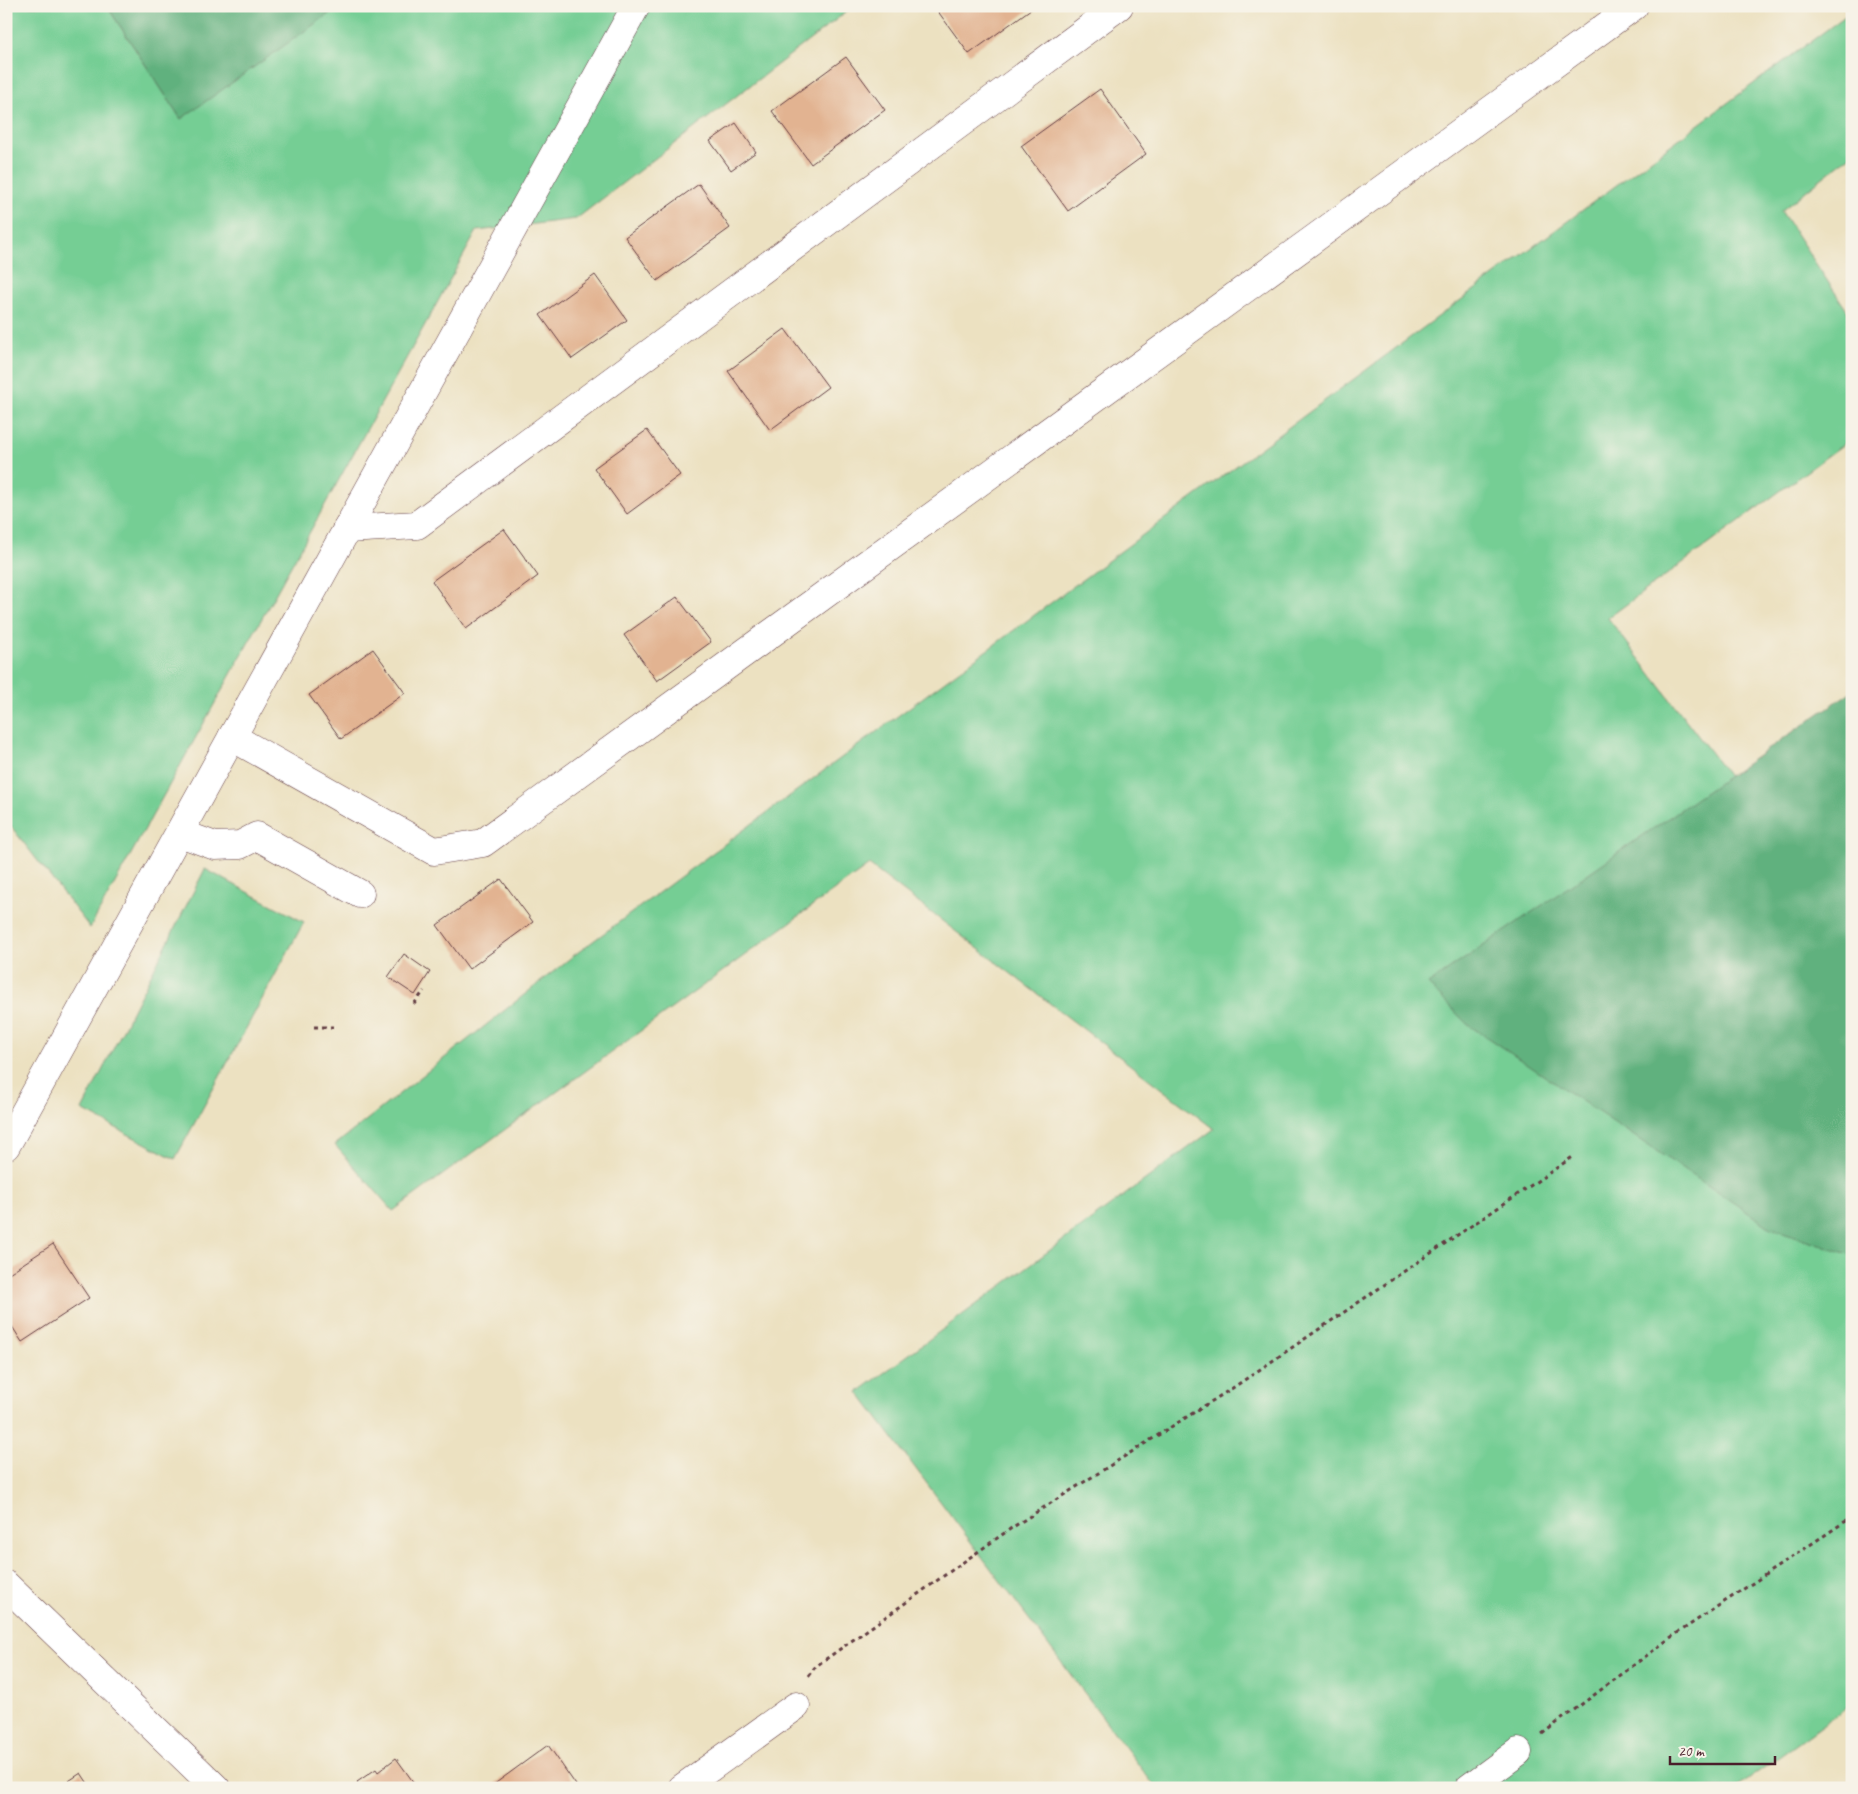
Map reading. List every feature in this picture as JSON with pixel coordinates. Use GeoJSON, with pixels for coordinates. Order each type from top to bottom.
{"type":"FeatureCollection","features":[{"type":"Feature","properties":{"kind":"street"},"geometry":{"type":"LineString","coordinates":[[6,1146],[636,6]]}},
{"type":"Feature","properties":{"kind":"street"},"geometry":{"type":"LineString","coordinates":[[347,529],[417,525],[1119,6]]}},
{"type":"Feature","properties":{"kind":"street"},"geometry":{"type":"LineString","coordinates":[[232,737],[434,851],[482,842],[1634,6]]}},
{"type":"Feature","properties":{"kind":"street"},"geometry":{"type":"LineString","coordinates":[[180,833],[215,846],[240,845],[257,836],[360,894]]}},
{"type":"Feature","properties":{"kind":"street"},"geometry":{"type":"LineString","coordinates":[[6,1585],[216,1788]]}},
{"type":"Feature","properties":{"kind":"street"},"geometry":{"type":"LineString","coordinates":[[682,1788],[796,1706]]}},
{"type":"Feature","properties":{"kind":"street"},"geometry":{"type":"LineString","coordinates":[[1469,1788],[1518,1752]]}},
{"type":"Feature","properties":{"kind":"path"},"geometry":{"type":"LineString","coordinates":[[414,1004],[424,991]]}},
{"type":"Feature","properties":{"kind":"path"},"geometry":{"type":"LineString","coordinates":[[314,1027],[333,1027]]}},
{"type":"Feature","properties":{"kind":"path"},"geometry":{"type":"LineString","coordinates":[[796,1706],[798,1688],[816,1666],[1013,1527],[1231,1389],[1574,1156]]}},
{"type":"Feature","properties":{"kind":"path"},"geometry":{"type":"LineString","coordinates":[[1518,1752],[1670,1638],[1852,1517]]}},
{"type":"Feature","properties":{"kind":"green space"},"geometry":{"type":"Polygon","coordinates":[[[6,6],[107,6],[181,119],[223,6],[854,6],[576,219],[477,231],[90,928],[6,820],[6,6]]]}},
{"type":"Feature","properties":{"kind":"green space"},"geometry":{"type":"Polygon","coordinates":[[[107,6],[340,6],[181,119],[107,6]]]}},
{"type":"Feature","properties":{"kind":"green space"},"geometry":{"type":"Polygon","coordinates":[[[1852,11],[1852,154],[1781,211],[1852,318],[1852,438],[1608,618],[1741,792],[1852,1227],[1852,1704],[1736,1788],[1156,1788],[858,1392],[1214,1129],[869,865],[393,1211],[335,1145],[573,956],[1852,11]]]}},
{"type":"Feature","properties":{"kind":"green space"},"geometry":{"type":"Polygon","coordinates":[[[1852,691],[1852,1255],[1771,1228],[1467,1024],[1428,984],[1852,691]]]}},
{"type":"Feature","properties":{"kind":"green space"},"geometry":{"type":"Polygon","coordinates":[[[205,869],[304,922],[175,1159],[82,1110],[205,869]]]}},
{"type":"Feature","properties":{"kind":"building"},"geometry":{"type":"Polygon","coordinates":[[[934,6],[1035,6],[969,54],[934,6]]]}},
{"type":"Feature","properties":{"kind":"building"},"geometry":{"type":"Polygon","coordinates":[[[846,57],[885,110],[811,164],[772,111],[846,57]]]}},
{"type":"Feature","properties":{"kind":"building"},"geometry":{"type":"Polygon","coordinates":[[[1100,89],[1146,154],[1068,211],[1021,146],[1100,89]]]}},
{"type":"Feature","properties":{"kind":"building"},"geometry":{"type":"Polygon","coordinates":[[[736,123],[756,152],[731,170],[710,141],[736,123]]]}},
{"type":"Feature","properties":{"kind":"building"},"geometry":{"type":"Polygon","coordinates":[[[699,184],[730,228],[657,281],[625,237],[699,184]]]}},
{"type":"Feature","properties":{"kind":"building"},"geometry":{"type":"Polygon","coordinates":[[[595,275],[627,320],[572,359],[540,315],[595,275]]]}},
{"type":"Feature","properties":{"kind":"building"},"geometry":{"type":"Polygon","coordinates":[[[785,329],[828,387],[770,430],[728,371],[785,329]]]}},
{"type":"Feature","properties":{"kind":"building"},"geometry":{"type":"Polygon","coordinates":[[[647,430],[680,475],[627,514],[594,468],[647,430]]]}},
{"type":"Feature","properties":{"kind":"building"},"geometry":{"type":"Polygon","coordinates":[[[504,529],[538,576],[466,629],[432,581],[504,529]]]}},
{"type":"Feature","properties":{"kind":"building"},"geometry":{"type":"Polygon","coordinates":[[[677,597],[711,642],[657,681],[624,635],[677,597]]]}},
{"type":"Feature","properties":{"kind":"building"},"geometry":{"type":"Polygon","coordinates":[[[373,649],[405,693],[341,739],[309,695],[373,649]]]}},
{"type":"Feature","properties":{"kind":"building"},"geometry":{"type":"Polygon","coordinates":[[[501,879],[533,922],[469,969],[437,925],[501,879]]]}},
{"type":"Feature","properties":{"kind":"building"},"geometry":{"type":"Polygon","coordinates":[[[404,954],[430,972],[415,995],[388,977],[404,954]]]}},
{"type":"Feature","properties":{"kind":"building"},"geometry":{"type":"Polygon","coordinates":[[[53,1244],[89,1298],[22,1342],[6,1317],[6,1275],[53,1244]]]}},
{"type":"Feature","properties":{"kind":"building"},"geometry":{"type":"Polygon","coordinates":[[[548,1745],[578,1788],[489,1788],[548,1745]]]}},
{"type":"Feature","properties":{"kind":"building"},"geometry":{"type":"Polygon","coordinates":[[[396,1758],[414,1783],[407,1788],[356,1788],[359,1785],[357,1782],[376,1769],[378,1772],[396,1758]]]}},
{"type":"Feature","properties":{"kind":"building"},"geometry":{"type":"Polygon","coordinates":[[[81,1773],[91,1788],[58,1788],[81,1773]]]}}]}
